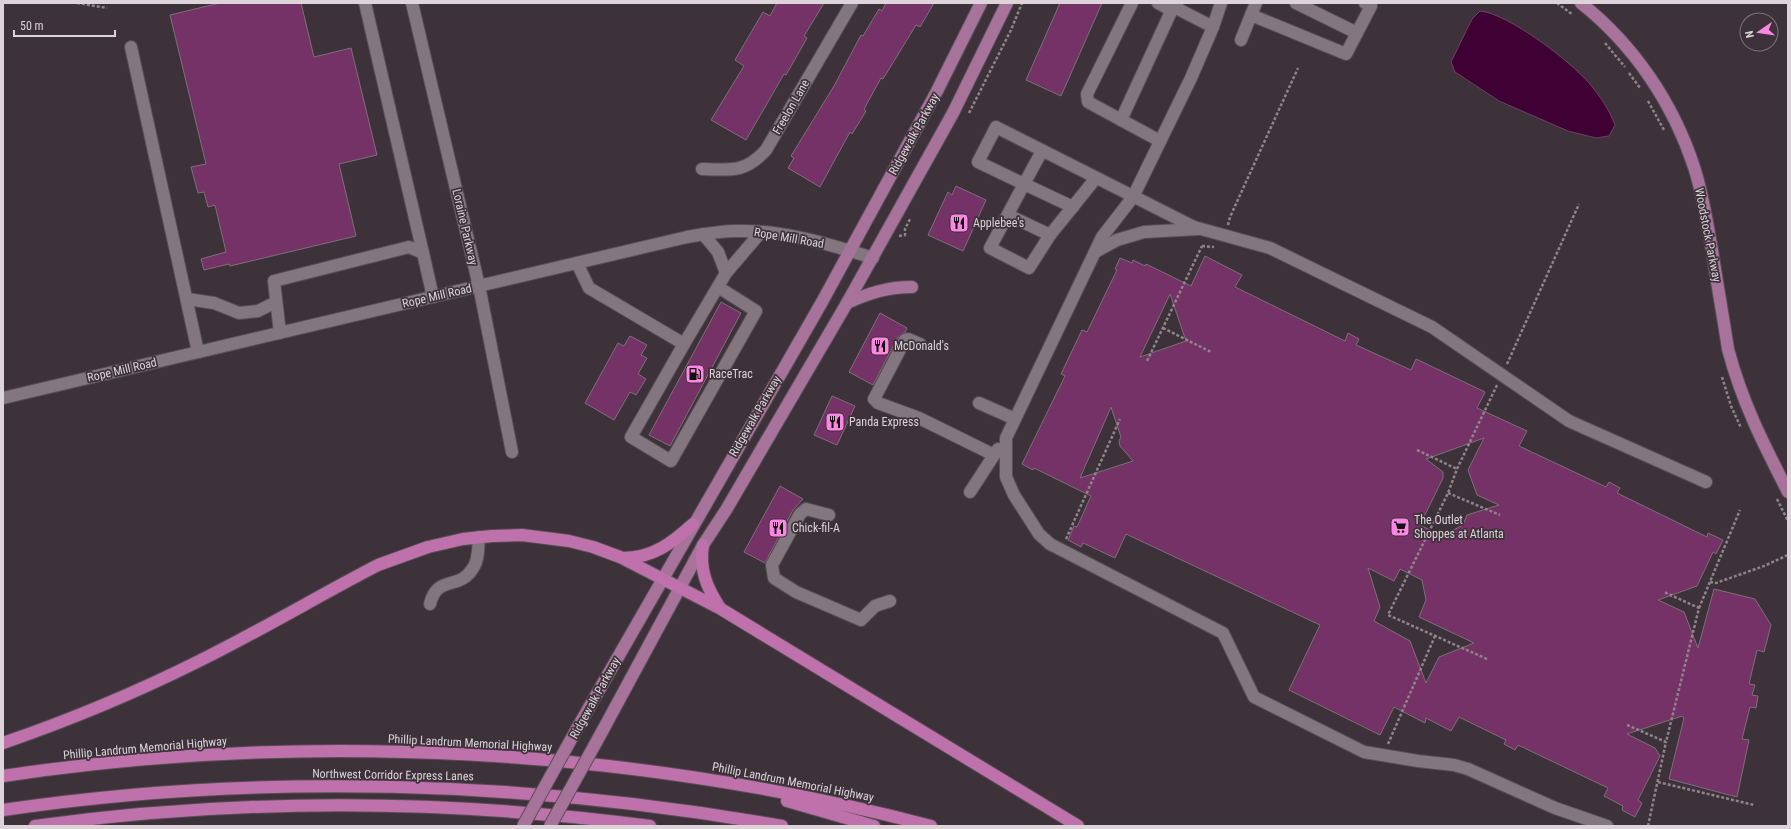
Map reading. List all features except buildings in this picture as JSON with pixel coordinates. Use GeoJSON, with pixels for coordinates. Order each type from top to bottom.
{"type":"FeatureCollection","features":[{"type":"Feature","properties":{"kind":"highway"},"geometry":{"type":"LineString","coordinates":[[620,557],[635,558],[654,553],[677,538],[693,524]]}},
{"type":"Feature","properties":{"kind":"highway"},"geometry":{"type":"LineString","coordinates":[[3,743],[58,724],[200,661],[378,565],[428,546],[479,537],[522,535],[568,541],[593,547],[620,557],[721,609],[1078,826]]}},
{"type":"Feature","properties":{"kind":"highway"},"geometry":{"type":"LineString","coordinates":[[703,546],[701,558],[704,577],[721,609]]}},
{"type":"Feature","properties":{"kind":"highway","name":"Phillip Landrum Memorial Highway"},"geometry":{"type":"LineString","coordinates":[[3,776],[41,770],[193,756],[314,752],[398,752],[482,755],[596,765],[716,781],[853,807],[931,826]]}},
{"type":"Feature","properties":{"kind":"highway"},"geometry":{"type":"LineString","coordinates":[[716,781],[874,826]]}},
{"type":"Feature","properties":{"kind":"highway","name":"Northwest Corridor Express Lanes"},"geometry":{"type":"LineString","coordinates":[[3,810],[144,794],[230,789],[411,788],[505,792],[592,799],[713,814],[782,826]]}},
{"type":"Feature","properties":{"kind":"highway"},"geometry":{"type":"LineString","coordinates":[[34,826],[214,808],[363,805],[511,811],[650,826]]}},
{"type":"Feature","properties":{"kind":"main road","name":"Ridgewalk Parkway"},"geometry":{"type":"LineString","coordinates":[[523,826],[693,524],[850,250],[937,91],[981,3]]}},
{"type":"Feature","properties":{"kind":"main road","name":"Ridgewalk Parkway"},"geometry":{"type":"LineString","coordinates":[[550,826],[703,546],[730,504],[873,258],[967,86],[1007,3]]}},
{"type":"Feature","properties":{"kind":"main road","name":"Woodstock Parkway"},"geometry":{"type":"LineString","coordinates":[[1581,3],[1617,36],[1644,70],[1666,104],[1686,145],[1701,192],[1728,349],[1746,408],[1788,492]]}},
{"type":"Feature","properties":{"kind":"main road"},"geometry":{"type":"LineString","coordinates":[[847,303],[878,290],[892,287],[912,286]]}},
{"type":"Feature","properties":{"kind":"street"},"geometry":{"type":"LineString","coordinates":[[365,3],[433,297]]}},
{"type":"Feature","properties":{"kind":"street","name":"Loraine Parkway"},"geometry":{"type":"LineString","coordinates":[[412,3],[480,286],[512,452]]}},
{"type":"Feature","properties":{"kind":"street","name":"Freelon Lane"},"geometry":{"type":"LineString","coordinates":[[702,169],[734,170],[755,162],[766,150],[852,3]]}},
{"type":"Feature","properties":{"kind":"street"},"geometry":{"type":"LineString","coordinates":[[1132,3],[1087,94],[1088,102],[1160,141]]}},
{"type":"Feature","properties":{"kind":"street"},"geometry":{"type":"LineString","coordinates":[[1158,3],[1174,5],[1178,9],[1213,27]]}},
{"type":"Feature","properties":{"kind":"street"},"geometry":{"type":"LineString","coordinates":[[970,492],[1006,438],[1102,237],[1133,197],[1191,78],[1213,27],[1221,3]]}},
{"type":"Feature","properties":{"kind":"street"},"geometry":{"type":"LineString","coordinates":[[1241,40],[1256,3]]}},
{"type":"Feature","properties":{"kind":"street"},"geometry":{"type":"LineString","coordinates":[[1296,3],[1357,33]]}},
{"type":"Feature","properties":{"kind":"street"},"geometry":{"type":"LineString","coordinates":[[1121,120],[1174,5]]}},
{"type":"Feature","properties":{"kind":"street"},"geometry":{"type":"LineString","coordinates":[[1251,15],[1346,54],[1357,33],[1368,5]]}},
{"type":"Feature","properties":{"kind":"street"},"geometry":{"type":"LineString","coordinates":[[131,47],[198,352]]}},
{"type":"Feature","properties":{"kind":"street"},"geometry":{"type":"LineString","coordinates":[[1073,207],[978,162],[996,127],[1194,227],[1270,248],[1426,324],[1569,421],[1706,482]]}},
{"type":"Feature","properties":{"kind":"street"},"geometry":{"type":"LineString","coordinates":[[1042,151],[990,248],[1029,268],[1050,236],[1096,178]]}},
{"type":"Feature","properties":{"kind":"street"},"geometry":{"type":"LineString","coordinates":[[1008,215],[1050,236]]}},
{"type":"Feature","properties":{"kind":"street"},"geometry":{"type":"LineString","coordinates":[[1095,252],[1117,240],[1144,232],[1205,230]]}},
{"type":"Feature","properties":{"kind":"street","name":"Rope Mill Road"},"geometry":{"type":"LineString","coordinates":[[3,398],[703,234],[736,231],[761,232],[798,238],[850,250],[873,258]]}},
{"type":"Feature","properties":{"kind":"street"},"geometry":{"type":"LineString","coordinates":[[718,287],[756,311],[671,461],[631,437],[726,273],[761,232]]}},
{"type":"Feature","properties":{"kind":"street"},"geometry":{"type":"LineString","coordinates":[[703,234],[718,252],[726,273]]}},
{"type":"Feature","properties":{"kind":"street"},"geometry":{"type":"LineString","coordinates":[[280,333],[274,281],[409,247],[423,253]]}},
{"type":"Feature","properties":{"kind":"street"},"geometry":{"type":"LineString","coordinates":[[577,263],[589,288],[684,344]]}},
{"type":"Feature","properties":{"kind":"street"},"geometry":{"type":"LineString","coordinates":[[187,299],[214,303],[239,313],[258,311],[276,302]]}},
{"type":"Feature","properties":{"kind":"street"},"geometry":{"type":"LineString","coordinates":[[920,344],[908,338],[905,340],[874,399],[878,403],[919,418],[994,455]]}},
{"type":"Feature","properties":{"kind":"street"},"geometry":{"type":"LineString","coordinates":[[979,403],[1015,419]]}},
{"type":"Feature","properties":{"kind":"street"},"geometry":{"type":"LineString","coordinates":[[1006,438],[1006,476],[1014,495],[1039,534],[1050,544],[1061,550],[1223,633],[1254,697],[1364,752],[1383,756],[1454,765],[1468,769],[1549,806],[1607,826]]}},
{"type":"Feature","properties":{"kind":"street"},"geometry":{"type":"LineString","coordinates":[[829,515],[806,509],[800,514],[772,566],[774,578],[796,592],[861,620],[875,606],[890,601]]}},
{"type":"Feature","properties":{"kind":"street"},"geometry":{"type":"LineString","coordinates":[[430,604],[432,593],[438,587],[465,579],[474,568],[479,537]]}},
{"type":"Feature","properties":{"kind":"path"},"geometry":{"type":"LineString","coordinates":[[77,3],[107,8]]}},
{"type":"Feature","properties":{"kind":"path"},"geometry":{"type":"LineString","coordinates":[[1557,3],[1575,16]]}},
{"type":"Feature","properties":{"kind":"path"},"geometry":{"type":"LineString","coordinates":[[1604,43],[1641,89]]}},
{"type":"Feature","properties":{"kind":"path"},"geometry":{"type":"LineString","coordinates":[[1202,246],[1225,248],[1230,217],[1298,68]]}},
{"type":"Feature","properties":{"kind":"path"},"geometry":{"type":"LineString","coordinates":[[1645,95],[1667,136]]}},
{"type":"Feature","properties":{"kind":"path"},"geometry":{"type":"LineString","coordinates":[[1487,659],[1388,615],[1448,493],[1457,469],[1502,375],[1579,204]]}},
{"type":"Feature","properties":{"kind":"path"},"geometry":{"type":"LineString","coordinates":[[1147,361],[1202,246],[1205,230]]}},
{"type":"Feature","properties":{"kind":"path"},"geometry":{"type":"LineString","coordinates":[[1164,328],[1211,352]]}},
{"type":"Feature","properties":{"kind":"path"},"geometry":{"type":"LineString","coordinates":[[1721,376],[1731,406],[1743,431]]}},
{"type":"Feature","properties":{"kind":"path"},"geometry":{"type":"LineString","coordinates":[[1061,550],[1120,419]]}},
{"type":"Feature","properties":{"kind":"path"},"geometry":{"type":"LineString","coordinates":[[1417,450],[1457,469]]}},
{"type":"Feature","properties":{"kind":"path"},"geometry":{"type":"LineString","coordinates":[[1448,493],[1500,515]]}},
{"type":"Feature","properties":{"kind":"path"},"geometry":{"type":"LineString","coordinates":[[1774,495],[1788,522]]}},
{"type":"Feature","properties":{"kind":"path"},"geometry":{"type":"LineString","coordinates":[[1648,826],[1666,742],[1699,608],[1740,510]]}},
{"type":"Feature","properties":{"kind":"path"},"geometry":{"type":"LineString","coordinates":[[1710,582],[1716,583],[1764,566],[1788,555]]}},
{"type":"Feature","properties":{"kind":"path"},"geometry":{"type":"LineString","coordinates":[[1664,592],[1699,608]]}},
{"type":"Feature","properties":{"kind":"path"},"geometry":{"type":"LineString","coordinates":[[1383,756],[1435,636]]}},
{"type":"Feature","properties":{"kind":"path"},"geometry":{"type":"LineString","coordinates":[[1627,725],[1666,742]]}},
{"type":"Feature","properties":{"kind":"path"},"geometry":{"type":"LineString","coordinates":[[1658,782],[1754,805]]}},
{"type":"Feature","properties":{"kind":"shaded area"},"geometry":{"type":"Polygon","coordinates":[[[1480,11],[1507,20],[1522,29],[1554,51],[1580,74],[1600,98],[1613,119],[1615,125],[1609,136],[1596,138],[1568,131],[1499,101],[1455,72],[1451,62],[1472,19],[1480,11]]]}},
{"type":"Feature","properties":{"kind":"place","name":"Applebee's"},"geometry":{"type":"Point","coordinates":[959,223]}},
{"type":"Feature","properties":{"kind":"place","name":"McDonald's"},"geometry":{"type":"Point","coordinates":[880,346]}},
{"type":"Feature","properties":{"kind":"place","name":"RaceTrac"},"geometry":{"type":"Point","coordinates":[695,374]}},
{"type":"Feature","properties":{"kind":"place","name":"Panda Express"},"geometry":{"type":"Point","coordinates":[835,422]}},
{"type":"Feature","properties":{"kind":"place","name":"The Outlet Shoppes at Atlanta"},"geometry":{"type":"Point","coordinates":[1400,527]}},
{"type":"Feature","properties":{"kind":"place","name":"Chick-fil-A"},"geometry":{"type":"Point","coordinates":[778,528]}}]}
